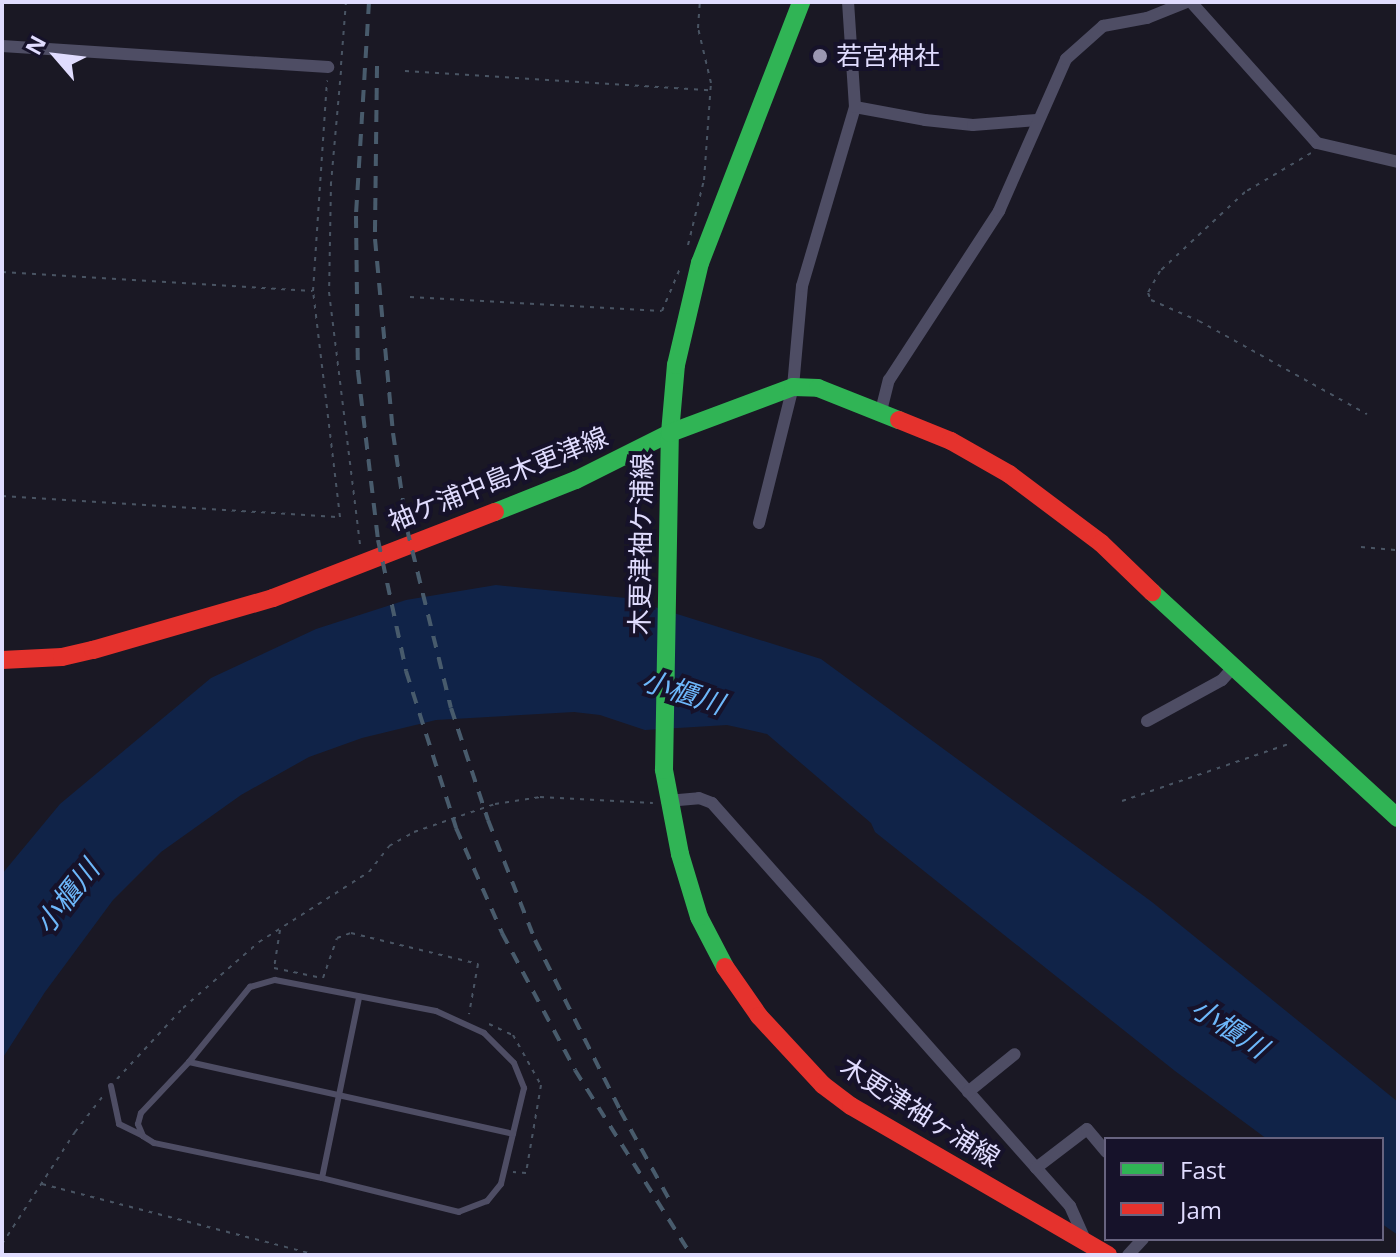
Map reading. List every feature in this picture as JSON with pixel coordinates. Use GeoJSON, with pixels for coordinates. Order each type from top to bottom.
{"type":"FeatureCollection","features":[{"type":"Feature","properties":{"kind":"main road"},"geometry":{"type":"LineString","coordinates":[[670,433],[676,365],[700,263],[801,2]]}},
{"type":"Feature","properties":{"kind":"main road","name":"袖ケ浦中島木更津線"},"geometry":{"type":"LineString","coordinates":[[2,660],[62,657],[93,650],[273,598],[576,480],[670,433],[793,387]]}},
{"type":"Feature","properties":{"kind":"main road"},"geometry":{"type":"LineString","coordinates":[[793,387],[818,388],[881,411],[951,441],[1009,474],[1101,543],[1306,738],[1398,818]]}},
{"type":"Feature","properties":{"kind":"main road","name":"木更津袖ケ浦線"},"geometry":{"type":"LineString","coordinates":[[667,801],[663,741],[670,433]]}},
{"type":"Feature","properties":{"kind":"main road","name":"木更津袖ヶ浦線"},"geometry":{"type":"LineString","coordinates":[[667,801],[699,917],[720,960],[759,1016],[823,1085],[851,1106],[1108,1255]]}},
{"type":"Feature","properties":{"kind":"street"},"geometry":{"type":"LineString","coordinates":[[759,523],[793,387],[802,286],[855,107],[848,2]]}},
{"type":"Feature","properties":{"kind":"street"},"geometry":{"type":"LineString","coordinates":[[881,411],[889,380],[999,211],[1066,59],[1103,26],[1147,18],[1189,2],[1317,143],[1398,162]]}},
{"type":"Feature","properties":{"kind":"street"},"geometry":{"type":"LineString","coordinates":[[2,46],[328,67]]}},
{"type":"Feature","properties":{"kind":"street"},"geometry":{"type":"LineString","coordinates":[[855,107],[973,125],[1037,120]]}},
{"type":"Feature","properties":{"kind":"street"},"geometry":{"type":"LineString","coordinates":[[1147,721],[1222,680],[1232,669]]}},
{"type":"Feature","properties":{"kind":"street"},"geometry":{"type":"LineString","coordinates":[[667,801],[699,798],[712,803],[1070,1206],[1086,1242]]}},
{"type":"Feature","properties":{"kind":"street"},"geometry":{"type":"LineString","coordinates":[[968,1092],[1015,1054]]}},
{"type":"Feature","properties":{"kind":"street"},"geometry":{"type":"LineString","coordinates":[[1036,1168],[1087,1129],[1104,1150]]}},
{"type":"Feature","properties":{"kind":"lane"},"geometry":{"type":"LineString","coordinates":[[111,1086],[119,1124],[154,1143],[322,1178],[459,1212],[487,1201],[501,1184],[524,1088],[514,1063],[484,1033],[436,1011],[275,980],[250,987],[189,1062],[141,1113],[138,1124],[143,1136]]}},
{"type":"Feature","properties":{"kind":"lane"},"geometry":{"type":"LineString","coordinates":[[322,1178],[359,997]]}},
{"type":"Feature","properties":{"kind":"lane"},"geometry":{"type":"LineString","coordinates":[[189,1062],[513,1134]]}},
{"type":"Feature","properties":{"kind":"path"},"geometry":{"type":"LineString","coordinates":[[346,2],[331,182],[329,292],[361,562]]}},
{"type":"Feature","properties":{"kind":"path"},"geometry":{"type":"LineString","coordinates":[[687,247],[704,180],[710,91],[698,28],[700,2]]}},
{"type":"Feature","properties":{"kind":"path"},"geometry":{"type":"LineString","coordinates":[[2,496],[340,517],[313,291],[315,216],[328,67]]}},
{"type":"Feature","properties":{"kind":"path"},"geometry":{"type":"LineString","coordinates":[[405,71],[710,91]]}},
{"type":"Feature","properties":{"kind":"path"},"geometry":{"type":"LineString","coordinates":[[1317,143],[1317,150],[1245,192],[1160,271],[1148,293],[1151,300],[1199,321],[1367,414]]}},
{"type":"Feature","properties":{"kind":"path"},"geometry":{"type":"LineString","coordinates":[[410,297],[662,311],[684,260]]}},
{"type":"Feature","properties":{"kind":"path"},"geometry":{"type":"LineString","coordinates":[[2,272],[313,291]]}},
{"type":"Feature","properties":{"kind":"path"},"geometry":{"type":"LineString","coordinates":[[1361,547],[1398,550]]}},
{"type":"Feature","properties":{"kind":"path"},"geometry":{"type":"LineString","coordinates":[[1122,801],[1306,738]]}},
{"type":"Feature","properties":{"kind":"path"},"geometry":{"type":"LineString","coordinates":[[2,1244],[40,1184],[111,1086],[151,1039],[259,942],[369,872],[389,846],[414,832],[495,804],[540,797],[667,801]]}},
{"type":"Feature","properties":{"kind":"path"},"geometry":{"type":"LineString","coordinates":[[40,1184],[317,1255]]}},
{"type":"Feature","properties":{"kind":"water","name":"小櫃川"},"geometry":{"type":"Polygon","coordinates":[[[496,585],[626,598],[821,659],[1152,902],[1398,1102],[1398,1235],[1384,1225],[1384,1137],[1264,1137],[1175,1071],[875,832],[871,823],[767,734],[727,725],[645,730],[600,715],[574,712],[436,720],[362,738],[309,757],[241,795],[161,852],[113,900],[45,992],[2,1059],[2,874],[60,804],[211,678],[316,629],[406,600],[496,585]]]}},
{"type":"Feature","properties":{"kind":"railway"},"geometry":{"type":"LineString","coordinates":[[369,2],[356,216],[358,372],[378,540],[406,671],[456,828],[502,933],[575,1070],[691,1255]]}},
{"type":"Feature","properties":{"kind":"railway"},"geometry":{"type":"LineString","coordinates":[[377,66],[375,239],[393,433],[407,529],[451,708],[488,820],[535,940],[620,1110],[669,1199]]}},
{"type":"Feature","properties":{"kind":"traffic: fast"},"geometry":{"type":"LineString","coordinates":[[495,512],[576,480],[670,433],[676,365],[700,263],[801,2]]}},
{"type":"Feature","properties":{"kind":"traffic: fast"},"geometry":{"type":"LineString","coordinates":[[725,967],[699,917],[680,854],[664,770],[670,433],[793,387],[818,388],[899,420]]}},
{"type":"Feature","properties":{"kind":"traffic: fast"},"geometry":{"type":"LineString","coordinates":[[1152,592],[1398,818]]}},
{"type":"Feature","properties":{"kind":"traffic: jam"},"geometry":{"type":"LineString","coordinates":[[899,420],[951,441],[1009,474],[1101,543],[1152,592]]}},
{"type":"Feature","properties":{"kind":"traffic: jam"},"geometry":{"type":"LineString","coordinates":[[2,660],[62,657],[93,650],[273,598],[495,512]]}},
{"type":"Feature","properties":{"kind":"traffic: jam"},"geometry":{"type":"LineString","coordinates":[[725,967],[759,1016],[823,1085],[851,1106],[1108,1255]]}},
{"type":"Feature","properties":{"kind":"place","name":"若宮神社"},"geometry":{"type":"Point","coordinates":[820,56]}}]}
